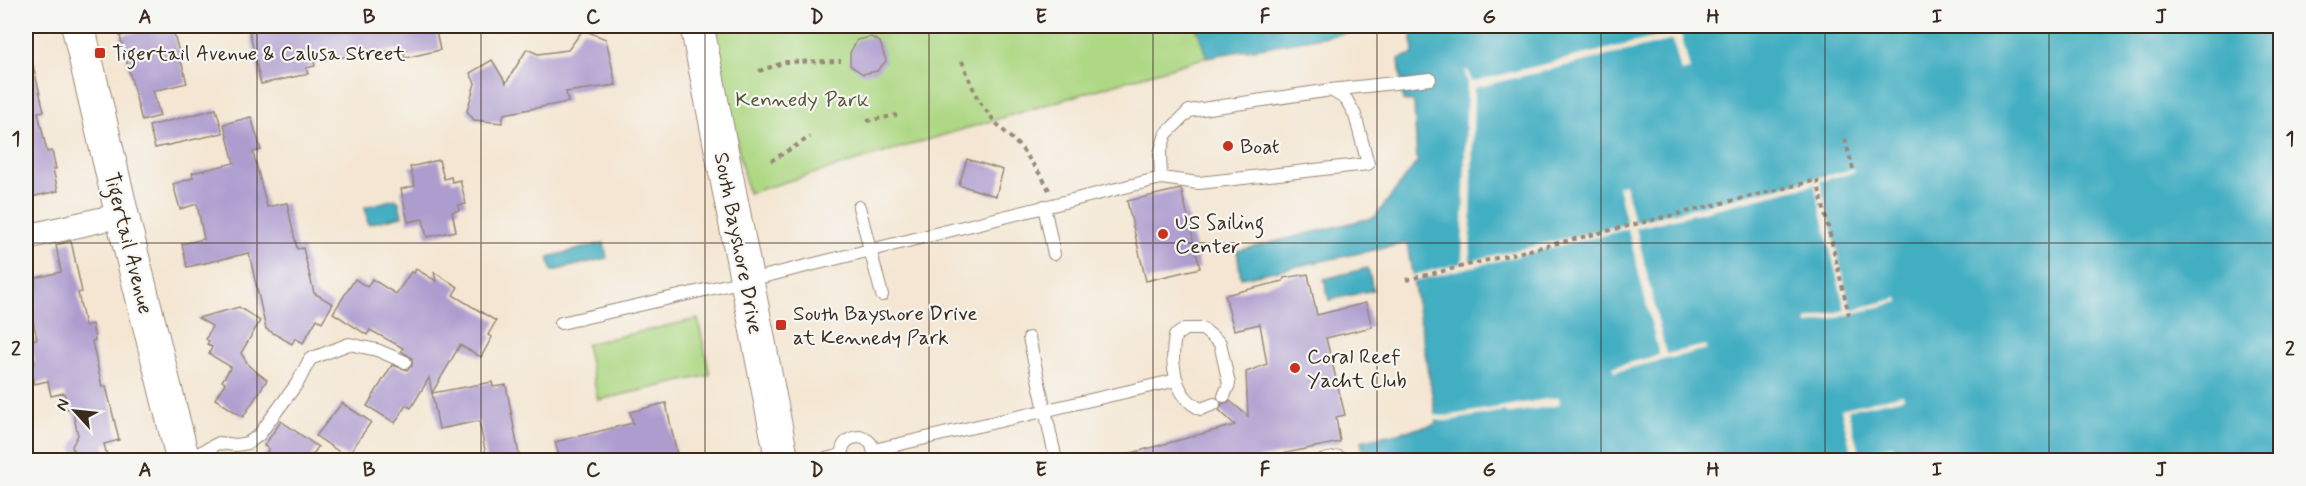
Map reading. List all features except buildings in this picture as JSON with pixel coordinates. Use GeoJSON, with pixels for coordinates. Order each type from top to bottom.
{"type":"FeatureCollection","features":[{"type":"Feature","properties":{"kind":"street","name":"Tigertail Avenue"},"geometry":{"type":"LineString","coordinates":[[78,26],[122,215],[184,460]]}},
{"type":"Feature","properties":{"kind":"street","name":"South Bayshore Drive"},"geometry":{"type":"LineString","coordinates":[[697,26],[782,460]]}},
{"type":"Feature","properties":{"kind":"street"},"geometry":{"type":"LineString","coordinates":[[26,237],[122,215]]}},
{"type":"Feature","properties":{"kind":"lane"},"geometry":{"type":"LineString","coordinates":[[1161,178],[1160,153],[1166,134],[1190,111],[1331,90],[1430,79]]}},
{"type":"Feature","properties":{"kind":"lane"},"geometry":{"type":"LineString","coordinates":[[561,323],[1161,178],[1199,183],[1368,164],[1355,115],[1346,99],[1331,90]]}},
{"type":"Feature","properties":{"kind":"lane"},"geometry":{"type":"LineString","coordinates":[[1050,205],[1054,254]]}},
{"type":"Feature","properties":{"kind":"lane"},"geometry":{"type":"LineString","coordinates":[[859,207],[882,296]]}},
{"type":"Feature","properties":{"kind":"lane"},"geometry":{"type":"LineString","coordinates":[[1214,405],[1201,410],[1190,404],[1182,395],[1172,355],[1175,336],[1185,329],[1203,329],[1220,343],[1229,384],[1224,396]]}},
{"type":"Feature","properties":{"kind":"lane"},"geometry":{"type":"LineString","coordinates":[[1029,338],[1056,460]]}},
{"type":"Feature","properties":{"kind":"lane"},"geometry":{"type":"LineString","coordinates":[[184,460],[219,443],[236,445],[248,443],[259,435],[298,382],[310,360],[320,355],[349,344],[377,350],[405,362]]}},
{"type":"Feature","properties":{"kind":"lane"},"geometry":{"type":"LineString","coordinates":[[822,460],[842,458],[843,446],[855,437],[869,441],[873,455],[1178,380]]}},
{"type":"Feature","properties":{"kind":"lane"},"geometry":{"type":"LineString","coordinates":[[1324,460],[1339,457]]}},
{"type":"Feature","properties":{"kind":"path"},"geometry":{"type":"LineString","coordinates":[[962,61],[978,100],[995,122],[1022,149],[1042,177],[1050,205]]}},
{"type":"Feature","properties":{"kind":"path"},"geometry":{"type":"LineString","coordinates":[[759,71],[786,62],[841,62]]}},
{"type":"Feature","properties":{"kind":"path"},"geometry":{"type":"LineString","coordinates":[[867,121],[897,115]]}},
{"type":"Feature","properties":{"kind":"path"},"geometry":{"type":"LineString","coordinates":[[771,161],[810,137]]}},
{"type":"Feature","properties":{"kind":"path"},"geometry":{"type":"LineString","coordinates":[[1845,139],[1853,169]]}},
{"type":"Feature","properties":{"kind":"path"},"geometry":{"type":"LineString","coordinates":[[1406,280],[1817,180],[1849,315]]}},
{"type":"Feature","properties":{"kind":"path"},"geometry":{"type":"LineString","coordinates":[[1833,460],[1855,455],[1857,460]]}},
{"type":"Feature","properties":{"kind":"green space","name":"Kennedy Park"},"geometry":{"type":"Polygon","coordinates":[[[711,26],[1196,26],[1207,57],[748,193],[711,26]]]}},
{"type":"Feature","properties":{"kind":"green space"},"geometry":{"type":"Polygon","coordinates":[[[698,319],[710,375],[598,400],[586,344],[698,319]]]}},
{"type":"Feature","properties":{"kind":"water"},"geometry":{"type":"Polygon","coordinates":[[[1196,26],[1385,26],[1207,57],[1196,26]]]}},
{"type":"Feature","properties":{"kind":"water"},"geometry":{"type":"Polygon","coordinates":[[[1411,26],[2280,26],[2280,460],[1428,460],[1427,458],[1365,460],[1361,441],[1437,424],[1407,243],[1241,278],[1237,251],[1375,217],[1417,162],[1414,102],[1403,100],[1399,59],[1413,54],[1411,26]]]}},
{"type":"Feature","properties":{"kind":"water"},"geometry":{"type":"Polygon","coordinates":[[[395,199],[399,202],[402,216],[368,224],[365,207],[395,199]]]}},
{"type":"Feature","properties":{"kind":"water"},"geometry":{"type":"Polygon","coordinates":[[[604,243],[607,258],[552,271],[548,257],[604,243]]]}},
{"type":"Feature","properties":{"kind":"water"},"geometry":{"type":"Polygon","coordinates":[[[1368,268],[1373,290],[1329,300],[1324,279],[1368,268]]]}},
{"type":"Feature","properties":{"kind":"pier"},"geometry":{"type":"Polygon","coordinates":[[[1672,26],[1679,26],[1690,70],[1681,72],[1673,40],[1474,88],[1470,261],[1627,224],[1618,186],[1625,184],[1634,222],[1854,169],[1855,172],[1820,181],[1851,310],[1898,298],[1899,302],[1807,325],[1806,320],[1845,310],[1814,182],[1813,185],[1636,228],[1666,354],[1706,345],[1707,349],[1614,372],[1613,367],[1659,355],[1628,229],[1410,282],[1409,276],[1462,263],[1467,83],[1465,71],[1468,70],[1471,82],[1673,33],[1672,26]]]}},
{"type":"Feature","properties":{"kind":"pier"},"geometry":{"type":"Polygon","coordinates":[[[1903,394],[1904,398],[1848,410],[1859,453],[1893,445],[1894,448],[1859,456],[1860,460],[1812,460],[1851,451],[1841,409],[1903,394]]]}},
{"type":"Feature","properties":{"kind":"pier"},"geometry":{"type":"Polygon","coordinates":[[[1559,397],[1560,405],[1506,414],[1505,411],[1446,421],[1433,420],[1433,415],[1446,416],[1559,397]]]}},
{"type":"Feature","properties":{"kind":"place","name":"Tigertail Avenue & Calusa Street"},"geometry":{"type":"Point","coordinates":[100,53]}},
{"type":"Feature","properties":{"kind":"place","name":"Boat"},"geometry":{"type":"Point","coordinates":[1228,146]}},
{"type":"Feature","properties":{"kind":"place","name":"US Sailing Center"},"geometry":{"type":"Point","coordinates":[1163,234]}},
{"type":"Feature","properties":{"kind":"place","name":"South Bayshore Drive at Kennedy Park"},"geometry":{"type":"Point","coordinates":[781,325]}},
{"type":"Feature","properties":{"kind":"place","name":"Coral Reef Yacht Club"},"geometry":{"type":"Point","coordinates":[1295,368]}}]}
